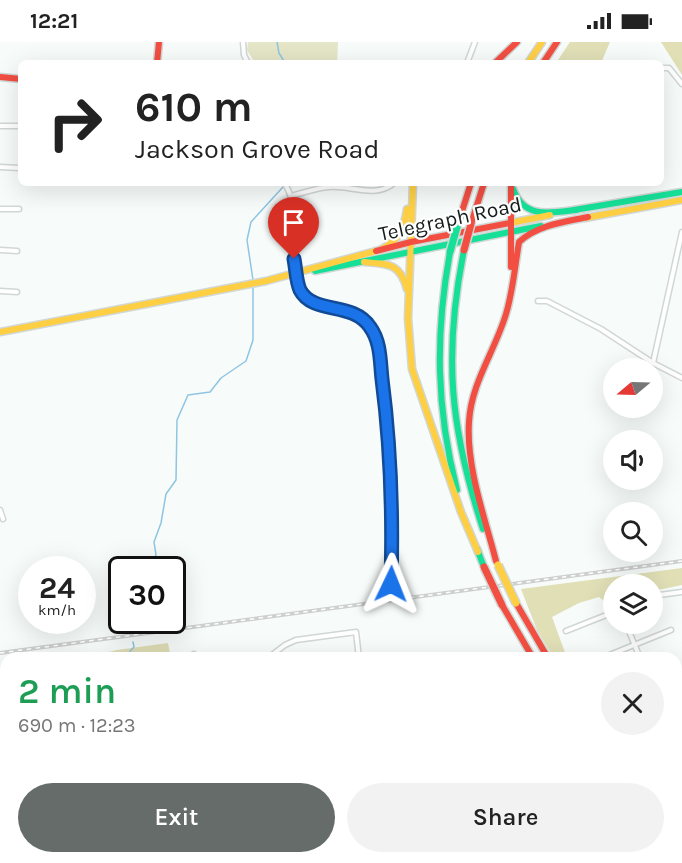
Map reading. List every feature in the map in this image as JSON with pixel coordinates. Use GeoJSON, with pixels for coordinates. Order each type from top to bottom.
{"type":"FeatureCollection","features":[{"type":"Feature","properties":{"kind":"main road"},"geometry":{"type":"LineString","coordinates":[[157,60],[159,42]]}},
{"type":"Feature","properties":{"kind":"main road"},"geometry":{"type":"LineString","coordinates":[[498,60],[517,42]]}},
{"type":"Feature","properties":{"kind":"main road"},"geometry":{"type":"LineString","coordinates":[[530,60],[542,42]]}},
{"type":"Feature","properties":{"kind":"main road"},"geometry":{"type":"LineString","coordinates":[[547,60],[558,42]]}},
{"type":"Feature","properties":{"kind":"main road"},"geometry":{"type":"LineString","coordinates":[[0,77],[18,79]]}},
{"type":"Feature","properties":{"kind":"main road"},"geometry":{"type":"LineString","coordinates":[[380,250],[397,240],[404,231],[412,186]]}},
{"type":"Feature","properties":{"kind":"main road"},"geometry":{"type":"LineString","coordinates":[[413,186],[409,345],[417,389],[461,512],[484,567],[502,605],[529,652]]}},
{"type":"Feature","properties":{"kind":"main road"},"geometry":{"type":"LineString","coordinates":[[470,186],[450,252],[440,313],[437,361],[439,397],[450,464],[478,552]]}},
{"type":"Feature","properties":{"kind":"main road"},"geometry":{"type":"LineString","coordinates":[[483,186],[464,250],[455,294],[450,336],[453,411],[468,482],[497,563],[516,603],[545,652]]}},
{"type":"Feature","properties":{"kind":"main road"},"geometry":{"type":"LineString","coordinates":[[511,287],[512,186]]}},
{"type":"Feature","properties":{"kind":"main road"},"geometry":{"type":"LineString","coordinates":[[513,186],[518,201],[531,212],[576,210]]}},
{"type":"Feature","properties":{"kind":"main road","name":"Telegraph Road"},"geometry":{"type":"LineString","coordinates":[[297,274],[411,242],[682,192]]}},
{"type":"Feature","properties":{"kind":"main road","name":"Telegraph Road"},"geometry":{"type":"LineString","coordinates":[[0,332],[682,200]]}},
{"type":"Feature","properties":{"kind":"main road"},"geometry":{"type":"LineString","coordinates":[[497,563],[470,452],[469,420],[474,393],[502,325],[517,248],[522,239],[536,230],[588,217]]}},
{"type":"Feature","properties":{"kind":"main road"},"geometry":{"type":"LineString","coordinates":[[364,262],[387,264],[399,269],[405,279],[409,300]]}},
{"type":"Feature","properties":{"kind":"street"},"geometry":{"type":"LineString","coordinates":[[243,42],[246,60]]}},
{"type":"Feature","properties":{"kind":"street"},"geometry":{"type":"LineString","coordinates":[[468,60],[475,42]]}},
{"type":"Feature","properties":{"kind":"street"},"geometry":{"type":"LineString","coordinates":[[664,68],[669,68],[682,84]]}},
{"type":"Feature","properties":{"kind":"street"},"geometry":{"type":"LineString","coordinates":[[0,126],[18,126]]}},
{"type":"Feature","properties":{"kind":"street"},"geometry":{"type":"LineString","coordinates":[[0,167],[18,168]]}},
{"type":"Feature","properties":{"kind":"street"},"geometry":{"type":"LineString","coordinates":[[286,186],[291,196],[293,250],[300,290],[306,298],[317,304],[355,313],[368,324],[378,342],[391,456],[393,523],[391,584]]}},
{"type":"Feature","properties":{"kind":"street"},"geometry":{"type":"LineString","coordinates":[[291,196],[333,187],[377,191],[390,186]]}},
{"type":"Feature","properties":{"kind":"street"},"geometry":{"type":"LineString","coordinates":[[0,209],[19,209]]}},
{"type":"Feature","properties":{"kind":"street"},"geometry":{"type":"LineString","coordinates":[[654,358],[682,234]]}},
{"type":"Feature","properties":{"kind":"street"},"geometry":{"type":"LineString","coordinates":[[0,250],[17,251]]}},
{"type":"Feature","properties":{"kind":"street"},"geometry":{"type":"LineString","coordinates":[[0,291],[16,292]]}},
{"type":"Feature","properties":{"kind":"street"},"geometry":{"type":"LineString","coordinates":[[538,301],[547,301],[601,329],[645,358]]}},
{"type":"Feature","properties":{"kind":"street"},"geometry":{"type":"LineString","coordinates":[[663,368],[682,378]]}},
{"type":"Feature","properties":{"kind":"street"},"geometry":{"type":"LineString","coordinates":[[0,510],[3,519]]}},
{"type":"Feature","properties":{"kind":"street"},"geometry":{"type":"LineString","coordinates":[[663,595],[682,592]]}},
{"type":"Feature","properties":{"kind":"street"},"geometry":{"type":"LineString","coordinates":[[567,631],[603,616]]}},
{"type":"Feature","properties":{"kind":"street"},"geometry":{"type":"LineString","coordinates":[[617,652],[671,630]]}},
{"type":"Feature","properties":{"kind":"street"},"geometry":{"type":"LineString","coordinates":[[276,652],[296,640],[356,632],[358,652]]}},
{"type":"Feature","properties":{"kind":"street"},"geometry":{"type":"LineString","coordinates":[[630,634],[638,652]]}},
{"type":"Feature","properties":{"kind":"green space"},"geometry":{"type":"Polygon","coordinates":[[[248,42],[338,42],[337,60],[253,60],[247,50],[248,42]]]}},
{"type":"Feature","properties":{"kind":"shaded area"},"geometry":{"type":"Polygon","coordinates":[[[570,42],[610,42],[602,60],[558,60],[570,42]]]}},
{"type":"Feature","properties":{"kind":"shaded area"},"geometry":{"type":"Polygon","coordinates":[[[661,42],[682,42],[682,75],[661,42]]]}},
{"type":"Feature","properties":{"kind":"shaded area"},"geometry":{"type":"Polygon","coordinates":[[[682,568],[682,585],[663,589],[663,574],[636,574],[682,568]]]}},
{"type":"Feature","properties":{"kind":"shaded area"},"geometry":{"type":"Polygon","coordinates":[[[603,578],[603,600],[599,597],[579,603],[552,617],[565,652],[550,652],[537,630],[521,589],[603,578]]]}},
{"type":"Feature","properties":{"kind":"shaded area"},"geometry":{"type":"Polygon","coordinates":[[[168,643],[170,652],[109,652],[168,643]]]}},
{"type":"Feature","properties":{"kind":"waterway"},"geometry":{"type":"LineString","coordinates":[[277,42],[283,60]]}},
{"type":"Feature","properties":{"kind":"waterway"},"geometry":{"type":"LineString","coordinates":[[253,280],[247,240],[251,222],[283,187]]}},
{"type":"Feature","properties":{"kind":"waterway"},"geometry":{"type":"LineString","coordinates":[[155,556],[154,542],[161,523],[166,494],[176,480],[177,420],[188,395],[210,392],[221,378],[246,361],[253,340],[253,287]]}},
{"type":"Feature","properties":{"kind":"waterway"},"geometry":{"type":"LineString","coordinates":[[129,652],[134,647],[133,642]]}},
{"type":"Feature","properties":{"kind":"railway"},"geometry":{"type":"LineString","coordinates":[[7,652],[682,561]]}},
{"type":"Feature","properties":{"kind":"traffic: fast"},"geometry":{"type":"LineString","coordinates":[[513,189],[518,199],[531,210],[547,213],[576,210]]}},
{"type":"Feature","properties":{"kind":"traffic: fast"},"geometry":{"type":"LineString","coordinates":[[574,210],[682,192]]}},
{"type":"Feature","properties":{"kind":"traffic: fast"},"geometry":{"type":"LineString","coordinates":[[510,232],[541,226]]}},
{"type":"Feature","properties":{"kind":"traffic: fast"},"geometry":{"type":"LineString","coordinates":[[450,252],[457,227]]}},
{"type":"Feature","properties":{"kind":"traffic: fast"},"geometry":{"type":"LineString","coordinates":[[315,271],[510,232]]}},
{"type":"Feature","properties":{"kind":"traffic: fast"},"geometry":{"type":"LineString","coordinates":[[464,250],[453,324],[453,391],[463,458],[483,529]]}},
{"type":"Feature","properties":{"kind":"traffic: fast"},"geometry":{"type":"LineString","coordinates":[[450,252],[442,313],[440,371],[445,430],[457,490]]}},
{"type":"Feature","properties":{"kind":"traffic: fast"},"geometry":{"type":"LineString","coordinates":[[477,549],[484,567]]}},
{"type":"Feature","properties":{"kind":"traffic: slow"},"geometry":{"type":"LineString","coordinates":[[530,60],[542,42]]}},
{"type":"Feature","properties":{"kind":"traffic: slow"},"geometry":{"type":"LineString","coordinates":[[413,186],[408,318],[412,369],[461,512],[478,552]]}},
{"type":"Feature","properties":{"kind":"traffic: slow"},"geometry":{"type":"LineString","coordinates":[[585,218],[682,200]]}},
{"type":"Feature","properties":{"kind":"traffic: slow"},"geometry":{"type":"LineString","coordinates":[[380,250],[400,234],[407,209]]}},
{"type":"Feature","properties":{"kind":"traffic: slow"},"geometry":{"type":"LineString","coordinates":[[510,223],[550,215]]}},
{"type":"Feature","properties":{"kind":"traffic: slow"},"geometry":{"type":"LineString","coordinates":[[0,332],[266,281],[376,251]]}},
{"type":"Feature","properties":{"kind":"traffic: slow"},"geometry":{"type":"LineString","coordinates":[[364,262],[392,266],[401,274],[407,289]]}},
{"type":"Feature","properties":{"kind":"traffic: slow"},"geometry":{"type":"LineString","coordinates":[[498,565],[516,603]]}},
{"type":"Feature","properties":{"kind":"traffic: jam"},"geometry":{"type":"LineString","coordinates":[[157,60],[159,42]]}},
{"type":"Feature","properties":{"kind":"traffic: jam"},"geometry":{"type":"LineString","coordinates":[[498,60],[517,42]]}},
{"type":"Feature","properties":{"kind":"traffic: jam"},"geometry":{"type":"LineString","coordinates":[[545,60],[557,42]]}},
{"type":"Feature","properties":{"kind":"traffic: jam"},"geometry":{"type":"LineString","coordinates":[[0,77],[18,79]]}},
{"type":"Feature","properties":{"kind":"traffic: jam"},"geometry":{"type":"LineString","coordinates":[[457,227],[470,186]]}},
{"type":"Feature","properties":{"kind":"traffic: jam"},"geometry":{"type":"LineString","coordinates":[[471,224],[483,186]]}},
{"type":"Feature","properties":{"kind":"traffic: jam"},"geometry":{"type":"LineString","coordinates":[[511,186],[511,267]]}},
{"type":"Feature","properties":{"kind":"traffic: jam"},"geometry":{"type":"LineString","coordinates":[[496,561],[470,457],[469,422],[474,394],[506,314],[519,242],[542,228],[588,217]]}},
{"type":"Feature","properties":{"kind":"traffic: jam"},"geometry":{"type":"LineString","coordinates":[[376,251],[510,223]]}},
{"type":"Feature","properties":{"kind":"traffic: jam"},"geometry":{"type":"LineString","coordinates":[[464,250],[471,224]]}},
{"type":"Feature","properties":{"kind":"traffic: jam"},"geometry":{"type":"LineString","coordinates":[[484,567],[502,605]]}},
{"type":"Feature","properties":{"kind":"traffic: jam"},"geometry":{"type":"LineString","coordinates":[[516,603],[545,652]]}},
{"type":"Feature","properties":{"kind":"traffic: jam"},"geometry":{"type":"LineString","coordinates":[[502,605],[529,652]]}},
{"type":"Feature","properties":{"kind":"route"},"geometry":{"type":"LineString","coordinates":[[294,259],[300,290],[306,298],[317,304],[355,313],[368,324],[378,342],[391,456],[393,523],[391,584]]}}]}
